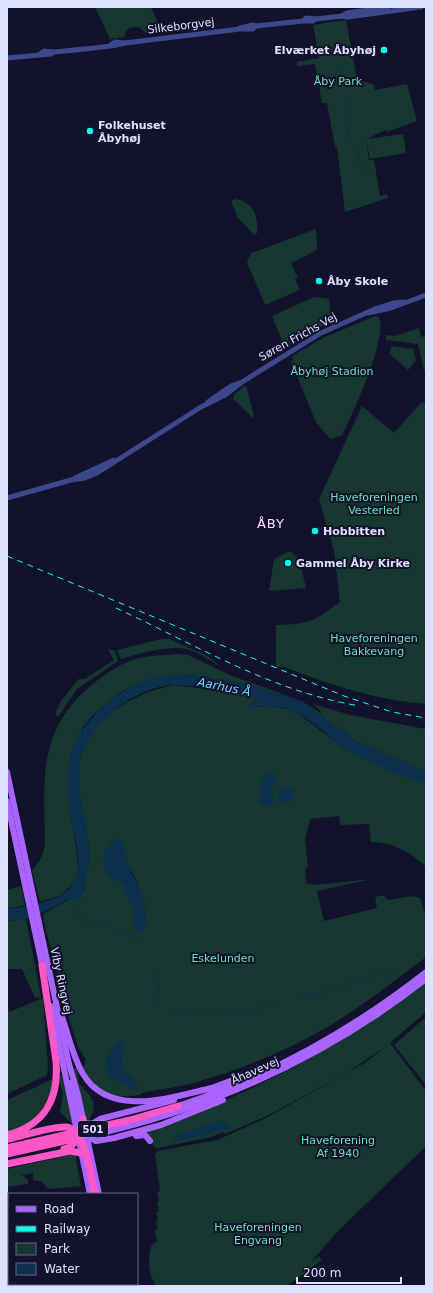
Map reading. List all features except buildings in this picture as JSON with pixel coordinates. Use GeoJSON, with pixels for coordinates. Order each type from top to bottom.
{"type":"FeatureCollection","features":[{"type":"Feature","properties":{"kind":"highway"},"geometry":{"type":"LineString","coordinates":[[7,1135],[24,1129],[36,1122],[47,1109],[54,1091],[57,1070],[42,965]]}},
{"type":"Feature","properties":{"kind":"highway","name":"501"},"geometry":{"type":"LineString","coordinates":[[7,1148],[123,1122],[178,1106]]}},
{"type":"Feature","properties":{"kind":"highway"},"geometry":{"type":"LineString","coordinates":[[7,1140],[61,1128],[82,1135]]}},
{"type":"Feature","properties":{"kind":"highway"},"geometry":{"type":"LineString","coordinates":[[31,1159],[68,1148],[82,1135]]}},
{"type":"Feature","properties":{"kind":"highway"},"geometry":{"type":"LineString","coordinates":[[7,1164],[73,1151],[82,1135]]}},
{"type":"Feature","properties":{"kind":"highway"},"geometry":{"type":"LineString","coordinates":[[82,1135],[95,1193]]}},
{"type":"Feature","properties":{"kind":"highway","name":"501"},"geometry":{"type":"LineString","coordinates":[[7,1154],[82,1135]]}},
{"type":"Feature","properties":{"kind":"main road","name":"Viby Ringvej"},"geometry":{"type":"LineString","coordinates":[[7,772],[35,917],[42,965],[82,1135],[90,1193]]}},
{"type":"Feature","properties":{"kind":"main road","name":"Viby Ringvej"},"geometry":{"type":"LineString","coordinates":[[7,801],[32,903]]}},
{"type":"Feature","properties":{"kind":"main road","name":"Viby Ringvej"},"geometry":{"type":"LineString","coordinates":[[35,917],[42,937],[66,1065]]}},
{"type":"Feature","properties":{"kind":"main road"},"geometry":{"type":"LineString","coordinates":[[42,937],[51,965],[61,1012],[76,1059],[83,1075],[94,1087],[103,1094],[126,1101],[158,1099],[212,1088]]}},
{"type":"Feature","properties":{"kind":"main road","name":"Åhavevej"},"geometry":{"type":"LineString","coordinates":[[178,1106],[282,1064],[370,1013],[426,972]]}},
{"type":"Feature","properties":{"kind":"main road","name":"Åhavevej"},"geometry":{"type":"LineString","coordinates":[[82,1135],[136,1124],[188,1108],[237,1090],[281,1071],[359,1027],[426,979]]}},
{"type":"Feature","properties":{"kind":"main road"},"geometry":{"type":"LineString","coordinates":[[82,1135],[103,1118],[178,1099],[252,1074],[319,1041],[327,1039]]}},
{"type":"Feature","properties":{"kind":"main road"},"geometry":{"type":"LineString","coordinates":[[114,1138],[161,1125],[203,1109],[280,1074],[281,1071]]}},
{"type":"Feature","properties":{"kind":"main road","name":"Viby Ringvej"},"geometry":{"type":"LineString","coordinates":[[68,1073],[82,1135],[92,1161],[99,1193]]}},
{"type":"Feature","properties":{"kind":"main road"},"geometry":{"type":"LineString","coordinates":[[82,1135],[121,1139],[143,1135],[150,1142]]}},
{"type":"Feature","properties":{"kind":"main road"},"geometry":{"type":"LineString","coordinates":[[82,1135],[92,1146],[92,1161]]}},
{"type":"Feature","properties":{"kind":"street","name":"Silkeborgvej"},"geometry":{"type":"LineString","coordinates":[[342,16],[347,13],[388,7]]}},
{"type":"Feature","properties":{"kind":"street","name":"Silkeborgvej"},"geometry":{"type":"LineString","coordinates":[[7,58],[40,54],[44,51],[54,52],[111,45],[115,42],[125,43],[246,26],[303,20],[306,18],[316,19],[342,16],[348,17],[421,7]]}},
{"type":"Feature","properties":{"kind":"street","name":"Søren Frichs Vej"},"geometry":{"type":"LineString","coordinates":[[7,498],[71,480],[121,457],[201,407],[228,388],[242,382],[320,334],[366,313],[377,313],[426,295]]}},
{"type":"Feature","properties":{"kind":"green space"},"geometry":{"type":"Polygon","coordinates":[[[95,7],[151,7],[161,30],[159,32],[145,33],[141,28],[133,27],[126,31],[124,37],[110,39],[95,7]]]}},
{"type":"Feature","properties":{"kind":"green space","name":"Åby Park"},"geometry":{"type":"Polygon","coordinates":[[[346,20],[357,79],[374,85],[375,90],[407,84],[417,121],[387,132],[387,130],[367,139],[403,134],[406,153],[370,159],[366,140],[369,160],[374,160],[380,196],[387,194],[388,198],[345,212],[337,147],[335,147],[327,103],[322,103],[315,64],[297,66],[297,62],[319,58],[313,25],[346,20]]]}},
{"type":"Feature","properties":{"kind":"green space"},"geometry":{"type":"Polygon","coordinates":[[[236,199],[247,204],[254,211],[257,221],[257,233],[254,235],[238,218],[231,201],[236,199]]]}},
{"type":"Feature","properties":{"kind":"green space"},"geometry":{"type":"Polygon","coordinates":[[[316,229],[317,250],[291,263],[298,278],[295,279],[300,290],[265,305],[247,262],[251,253],[316,229]]]}},
{"type":"Feature","properties":{"kind":"green space"},"geometry":{"type":"Polygon","coordinates":[[[314,297],[329,299],[331,321],[290,345],[283,343],[272,316],[314,297]]]}},
{"type":"Feature","properties":{"kind":"green space","name":"Åbyhøj Stadion"},"geometry":{"type":"Polygon","coordinates":[[[375,316],[379,317],[379,341],[368,376],[354,411],[342,435],[330,439],[316,422],[291,362],[293,360],[292,356],[323,338],[375,316]]]}},
{"type":"Feature","properties":{"kind":"green space"},"geometry":{"type":"Polygon","coordinates":[[[419,328],[421,337],[426,336],[426,369],[424,370],[418,344],[386,340],[386,335],[395,336],[419,328]]]}},
{"type":"Feature","properties":{"kind":"green space"},"geometry":{"type":"Polygon","coordinates":[[[391,346],[413,349],[416,360],[408,370],[390,354],[391,346]]]}},
{"type":"Feature","properties":{"kind":"green space"},"geometry":{"type":"Polygon","coordinates":[[[246,385],[254,416],[253,418],[233,399],[234,394],[246,385]]]}},
{"type":"Feature","properties":{"kind":"green space"},"geometry":{"type":"Polygon","coordinates":[[[426,402],[426,704],[389,699],[354,691],[284,667],[276,667],[276,625],[297,624],[311,621],[340,602],[334,551],[319,499],[362,406],[394,433],[421,403],[426,402]]]}},
{"type":"Feature","properties":{"kind":"green space"},"geometry":{"type":"Polygon","coordinates":[[[290,551],[299,559],[306,588],[269,591],[274,559],[290,551]]]}},
{"type":"Feature","properties":{"kind":"green space"},"geometry":{"type":"Polygon","coordinates":[[[161,639],[170,639],[209,657],[221,667],[199,654],[185,649],[162,649],[121,659],[117,650],[161,639]]]}},
{"type":"Feature","properties":{"kind":"green space"},"geometry":{"type":"Polygon","coordinates":[[[108,649],[115,651],[118,661],[77,689],[58,717],[55,714],[61,701],[79,679],[85,679],[114,660],[108,649]]]}},
{"type":"Feature","properties":{"kind":"green space"},"geometry":{"type":"Polygon","coordinates":[[[158,655],[188,655],[232,676],[302,701],[322,714],[313,704],[350,715],[426,729],[426,772],[356,741],[301,701],[248,685],[187,674],[124,690],[93,715],[82,728],[69,809],[77,853],[78,870],[75,882],[61,895],[40,902],[32,870],[40,861],[45,843],[44,800],[47,760],[51,742],[59,724],[71,706],[87,689],[116,668],[135,659],[158,655]]]}},
{"type":"Feature","properties":{"kind":"green space","name":"Eskelunden"},"geometry":{"type":"Polygon","coordinates":[[[174,685],[246,694],[259,700],[251,704],[259,707],[274,706],[299,714],[341,746],[358,755],[426,784],[426,867],[401,849],[379,842],[371,842],[369,824],[340,825],[339,816],[310,819],[305,840],[308,866],[305,869],[306,883],[314,885],[372,879],[317,891],[324,921],[377,908],[375,898],[378,896],[384,896],[388,900],[412,896],[420,898],[426,918],[426,957],[342,1018],[281,1051],[248,1065],[197,1082],[142,1093],[140,1095],[121,1096],[106,1092],[99,1088],[88,1076],[83,1067],[85,1064],[85,1058],[79,1049],[62,998],[61,986],[46,931],[43,914],[84,891],[89,852],[78,786],[78,776],[81,758],[87,741],[97,727],[110,714],[124,704],[157,689],[174,685]],[[128,864],[124,890],[131,901],[138,884],[128,864]]]}},
{"type":"Feature","properties":{"kind":"green space"},"geometry":{"type":"Polygon","coordinates":[[[21,886],[25,905],[7,909],[7,890],[21,886]]]}},
{"type":"Feature","properties":{"kind":"green space"},"geometry":{"type":"Polygon","coordinates":[[[26,919],[41,997],[35,998],[22,969],[7,969],[7,921],[26,919]]]}},
{"type":"Feature","properties":{"kind":"green space"},"geometry":{"type":"Polygon","coordinates":[[[426,982],[426,1012],[390,1043],[426,1091],[426,1146],[336,1233],[311,1262],[319,1256],[322,1260],[287,1286],[157,1286],[152,1278],[149,1266],[150,1249],[152,1244],[157,1242],[155,1230],[158,1229],[156,1221],[158,1220],[156,1212],[159,1211],[157,1192],[160,1191],[155,1154],[158,1151],[217,1140],[264,1119],[366,1062],[386,1046],[348,1072],[269,1115],[225,1134],[224,1132],[211,1137],[158,1148],[154,1147],[150,1137],[144,1133],[212,1106],[296,1066],[350,1035],[401,1001],[426,982]]]}},
{"type":"Feature","properties":{"kind":"green space"},"geometry":{"type":"Polygon","coordinates":[[[43,998],[48,1066],[47,1075],[7,1094],[7,1001],[9,1012],[43,998]]]}},
{"type":"Feature","properties":{"kind":"green space"},"geometry":{"type":"Polygon","coordinates":[[[426,1017],[426,1085],[394,1045],[426,1017]]]}},
{"type":"Feature","properties":{"kind":"green space"},"geometry":{"type":"Polygon","coordinates":[[[77,1067],[79,1083],[90,1096],[94,1104],[93,1112],[86,1125],[73,1069],[77,1067]]]}},
{"type":"Feature","properties":{"kind":"green space"},"geometry":{"type":"Polygon","coordinates":[[[63,1075],[73,1125],[60,1112],[63,1092],[59,1083],[59,1077],[63,1075]]]}},
{"type":"Feature","properties":{"kind":"green space"},"geometry":{"type":"Polygon","coordinates":[[[53,1080],[47,1099],[38,1114],[17,1130],[7,1133],[7,1100],[53,1080]]]}},
{"type":"Feature","properties":{"kind":"green space"},"geometry":{"type":"Polygon","coordinates":[[[75,1154],[81,1186],[48,1189],[42,1182],[33,1180],[33,1173],[22,1175],[28,1180],[28,1184],[7,1187],[7,1169],[75,1154]]]}},
{"type":"Feature","properties":{"kind":"green space"},"geometry":{"type":"Polygon","coordinates":[[[7,1187],[8,1285],[58,1286],[7,1286],[7,1187]]]}},
{"type":"Feature","properties":{"kind":"water","name":"Aarhus Å"},"geometry":{"type":"Polygon","coordinates":[[[187,674],[248,685],[301,701],[356,741],[426,772],[426,784],[358,756],[340,745],[309,720],[288,709],[278,707],[248,706],[259,700],[229,691],[206,687],[175,685],[161,687],[145,692],[130,699],[116,709],[92,734],[84,748],[80,762],[79,787],[88,836],[89,861],[83,885],[83,892],[80,899],[71,898],[44,912],[26,919],[7,921],[7,909],[35,905],[55,898],[63,894],[75,881],[79,864],[70,818],[67,776],[72,749],[86,725],[109,702],[137,683],[168,675],[187,674]]]}},
{"type":"Feature","properties":{"kind":"water"},"geometry":{"type":"Polygon","coordinates":[[[267,773],[273,774],[277,779],[270,790],[275,802],[271,805],[263,806],[259,803],[263,778],[267,773]]]}},
{"type":"Feature","properties":{"kind":"water"},"geometry":{"type":"Polygon","coordinates":[[[286,787],[294,791],[291,802],[279,802],[279,793],[286,787]]]}},
{"type":"Feature","properties":{"kind":"water"},"geometry":{"type":"Polygon","coordinates":[[[117,839],[122,841],[131,872],[144,898],[146,921],[143,931],[140,932],[136,929],[130,900],[124,892],[124,885],[109,876],[104,868],[104,858],[107,848],[117,839]]]}},
{"type":"Feature","properties":{"kind":"water"},"geometry":{"type":"Polygon","coordinates":[[[125,1040],[122,1057],[123,1067],[127,1074],[137,1082],[134,1090],[112,1078],[105,1066],[107,1058],[114,1046],[125,1040]]]}},
{"type":"Feature","properties":{"kind":"water"},"geometry":{"type":"Polygon","coordinates":[[[219,1121],[228,1123],[231,1128],[176,1141],[172,1139],[173,1137],[219,1121]]]}},
{"type":"Feature","properties":{"kind":"waterway"},"geometry":{"type":"LineString","coordinates":[[335,77],[338,66]]}},
{"type":"Feature","properties":{"kind":"waterway"},"geometry":{"type":"LineString","coordinates":[[345,96],[347,126],[353,145]]}},
{"type":"Feature","properties":{"kind":"waterway"},"geometry":{"type":"LineString","coordinates":[[353,147],[359,154],[361,172]]}},
{"type":"Feature","properties":{"kind":"waterway"},"geometry":{"type":"LineString","coordinates":[[75,906],[76,915],[79,917],[115,929],[142,944]]}},
{"type":"Feature","properties":{"kind":"waterway"},"geometry":{"type":"LineString","coordinates":[[301,995],[322,993],[376,975],[395,971]]}},
{"type":"Feature","properties":{"kind":"waterway"},"geometry":{"type":"LineString","coordinates":[[154,973],[159,987],[157,1002]]}},
{"type":"Feature","properties":{"kind":"waterway"},"geometry":{"type":"LineString","coordinates":[[154,1006],[156,1001]]}},
{"type":"Feature","properties":{"kind":"waterway"},"geometry":{"type":"LineString","coordinates":[[170,1010],[184,1013],[226,1014],[281,1002]]}},
{"type":"Feature","properties":{"kind":"railway"},"geometry":{"type":"LineString","coordinates":[[7,556],[344,696],[392,712],[426,718]]}},
{"type":"Feature","properties":{"kind":"railway"},"geometry":{"type":"LineString","coordinates":[[116,608],[205,652],[266,679],[296,690],[360,706]]}},
{"type":"Feature","properties":{"kind":"place","name":"Elværket Åbyhøj"},"geometry":{"type":"Point","coordinates":[384,50]}},
{"type":"Feature","properties":{"kind":"place","name":"Folkehuset Åbyhøj"},"geometry":{"type":"Point","coordinates":[90,131]}},
{"type":"Feature","properties":{"kind":"place","name":"Åby Skole"},"geometry":{"type":"Point","coordinates":[319,281]}},
{"type":"Feature","properties":{"kind":"place","name":"Hobbitten"},"geometry":{"type":"Point","coordinates":[315,531]}},
{"type":"Feature","properties":{"kind":"place","name":"Gammel Åby Kirke"},"geometry":{"type":"Point","coordinates":[288,563]}},
{"type":"Feature","properties":{"kind":"district","name":"ÅBY"},"geometry":{"type":"Point","coordinates":[271,523]}},
{"type":"Feature","properties":{"kind":"park label","name":"Haveforeningen Vesterled"},"geometry":{"type":"Point","coordinates":[374,503]}},
{"type":"Feature","properties":{"kind":"park label","name":"Haveforeningen Bakkevang"},"geometry":{"type":"Point","coordinates":[374,644]}},
{"type":"Feature","properties":{"kind":"park label","name":"Haveforening Af 1940"},"geometry":{"type":"Point","coordinates":[338,1146]}},
{"type":"Feature","properties":{"kind":"park label","name":"Haveforeningen Engvang"},"geometry":{"type":"Point","coordinates":[258,1233]}}]}
